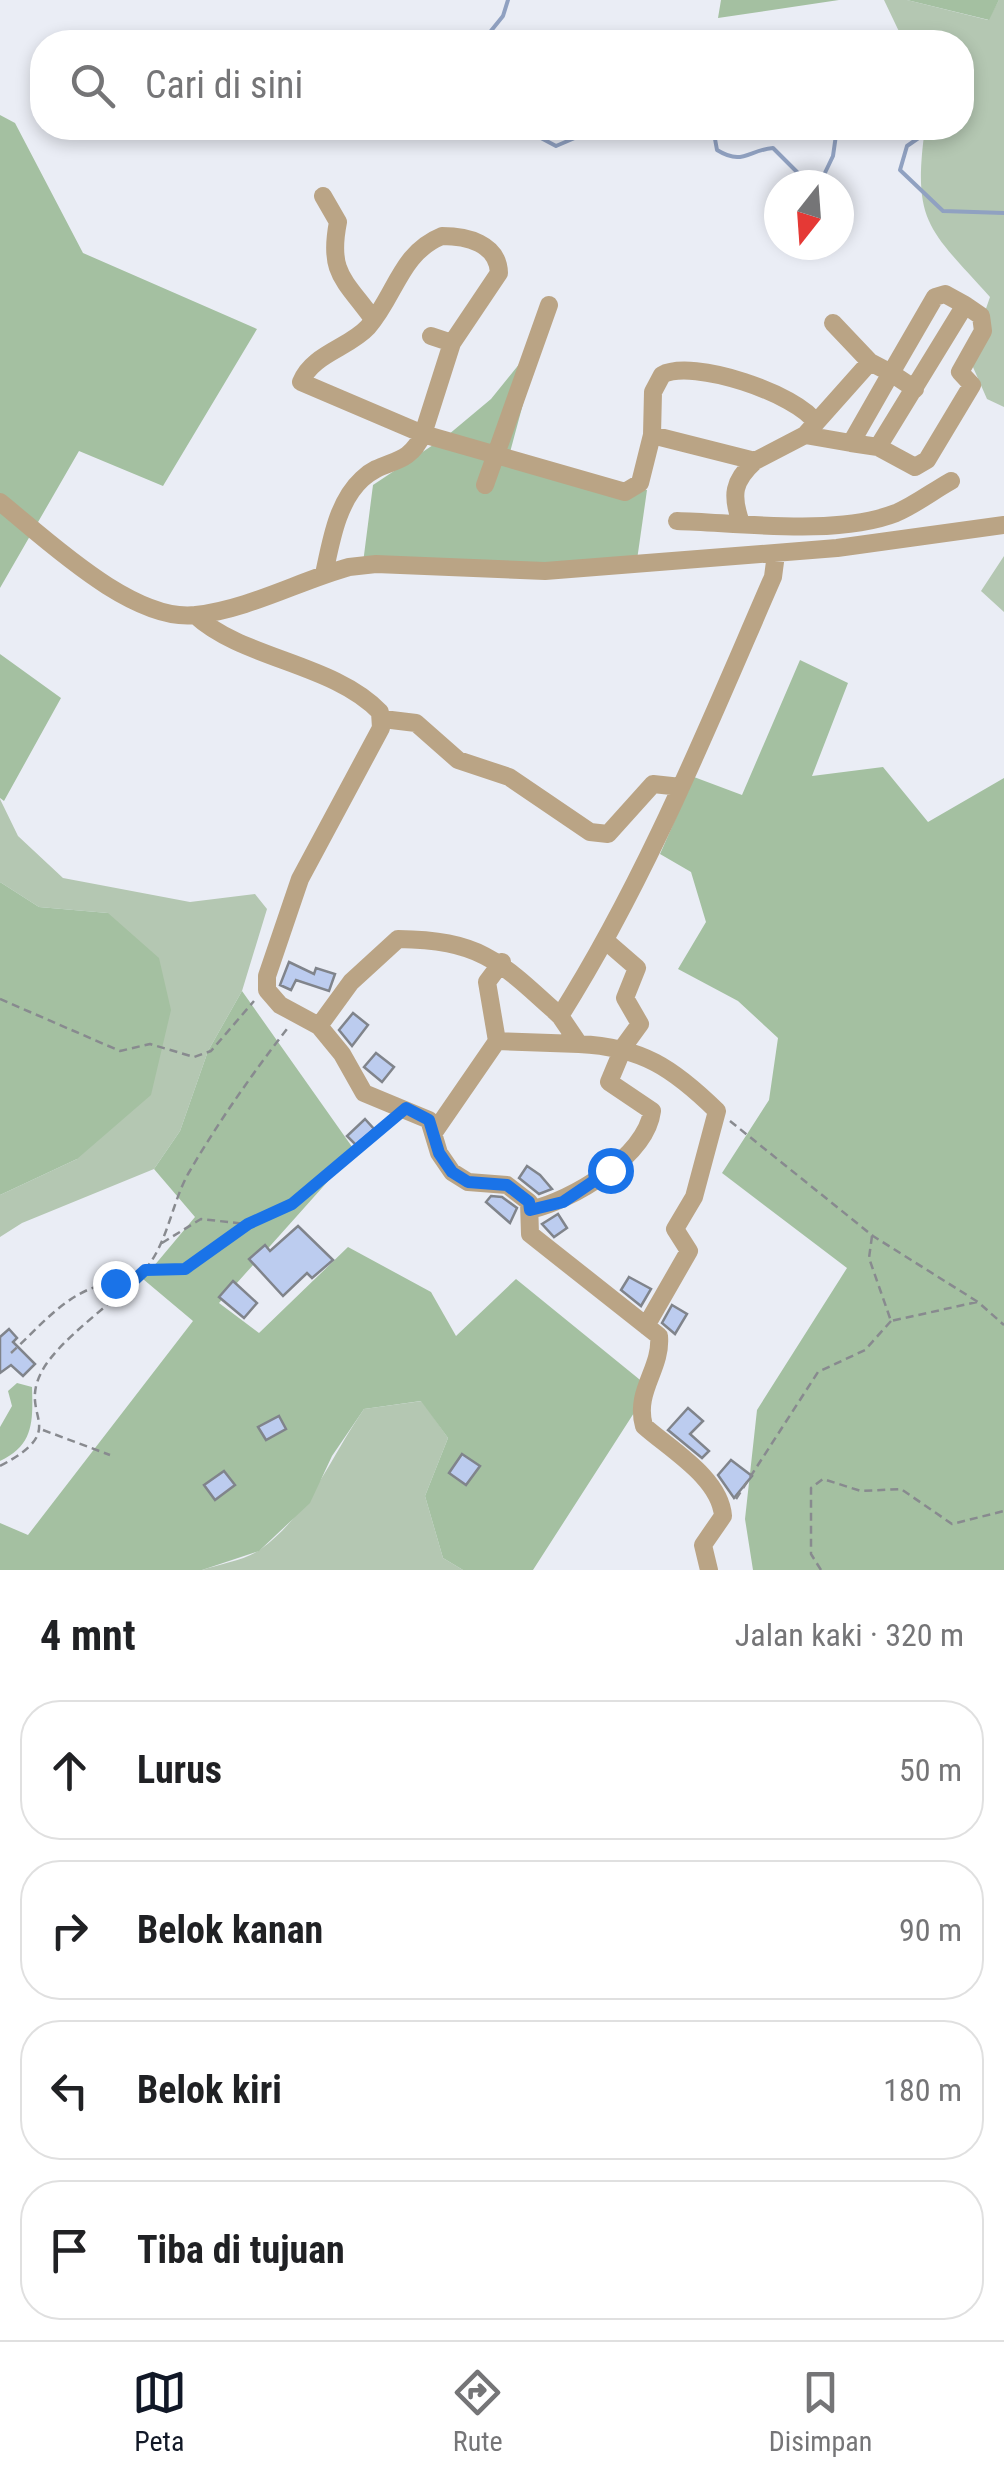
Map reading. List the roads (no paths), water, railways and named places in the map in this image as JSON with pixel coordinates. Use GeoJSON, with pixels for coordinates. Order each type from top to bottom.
{"type":"FeatureCollection","features":[{"type":"Feature","properties":{"kind":"street"},"geometry":{"type":"LineString","coordinates":[[322,196],[338,222],[332,254],[335,266],[373,319]]}},
{"type":"Feature","properties":{"kind":"street"},"geometry":{"type":"LineString","coordinates":[[324,574],[332,534],[360,480],[406,459],[423,434],[452,343],[498,273],[496,256],[474,240],[442,236],[418,249],[402,268],[373,319],[358,336],[304,372],[301,382],[423,434],[582,483],[632,491],[648,462],[654,392],[662,376],[692,368],[795,402],[811,429],[851,443],[878,448],[915,467],[927,460],[972,385],[961,379],[960,372],[984,331],[982,316],[945,294],[936,297],[851,443]]}},
{"type":"Feature","properties":{"kind":"street"},"geometry":{"type":"LineString","coordinates":[[485,485],[550,305]]}},
{"type":"Feature","properties":{"kind":"street"},"geometry":{"type":"LineString","coordinates":[[878,448],[965,305]]}},
{"type":"Feature","properties":{"kind":"street"},"geometry":{"type":"LineString","coordinates":[[833,323],[870,362],[915,389]]}},
{"type":"Feature","properties":{"kind":"street"},"geometry":{"type":"LineString","coordinates":[[431,336],[452,343]]}},
{"type":"Feature","properties":{"kind":"street"},"geometry":{"type":"LineString","coordinates":[[741,522],[734,501],[735,483],[755,461],[811,429],[870,362]]}},
{"type":"Feature","properties":{"kind":"street"},"geometry":{"type":"LineString","coordinates":[[652,435],[755,461]]}},
{"type":"Feature","properties":{"kind":"street"},"geometry":{"type":"LineString","coordinates":[[678,521],[871,520],[898,512],[951,481]]}},
{"type":"Feature","properties":{"kind":"street"},"geometry":{"type":"LineString","coordinates":[[0,502],[74,561],[145,606],[195,615],[369,700],[382,719],[416,723],[458,760],[509,777],[590,832],[608,834],[653,784],[681,786]]}},
{"type":"Feature","properties":{"kind":"street"},"geometry":{"type":"LineString","coordinates":[[560,1016],[607,942],[774,578],[770,555],[776,523]]}},
{"type":"Feature","properties":{"kind":"street"},"geometry":{"type":"LineString","coordinates":[[195,615],[276,593],[324,574],[376,564],[545,571],[770,555],[1004,526]]}},
{"type":"Feature","properties":{"kind":"street"},"geometry":{"type":"LineString","coordinates":[[382,719],[300,880],[266,976],[267,990],[318,1026],[342,1054],[364,1093],[429,1120],[439,1153],[452,1172],[468,1182],[507,1185],[529,1202],[526,1227],[530,1234],[659,1336],[660,1349],[641,1396],[644,1426],[713,1488],[722,1504],[723,1516],[703,1544],[708,1570]]}},
{"type":"Feature","properties":{"kind":"street"},"geometry":{"type":"LineString","coordinates":[[318,1026],[351,982],[398,939],[448,940],[502,962],[560,1016],[580,1044]]}},
{"type":"Feature","properties":{"kind":"street"},"geometry":{"type":"LineString","coordinates":[[530,1210],[563,1202],[610,1170],[650,1127],[652,1111],[609,1082],[624,1046],[640,1024],[624,998],[636,968],[607,942]]}},
{"type":"Feature","properties":{"kind":"street"},"geometry":{"type":"LineString","coordinates":[[434,1131],[497,1041],[486,982],[502,962]]}},
{"type":"Feature","properties":{"kind":"street"},"geometry":{"type":"LineString","coordinates":[[497,1041],[624,1046],[685,1080],[717,1111],[694,1197],[675,1229],[690,1251],[646,1326]]}},
{"type":"Feature","properties":{"kind":"waterway"},"geometry":{"type":"LineString","coordinates":[[492,30],[503,16],[508,0]]}},
{"type":"Feature","properties":{"kind":"waterway"},"geometry":{"type":"LineString","coordinates":[[545,140],[556,146],[570,140]]}},
{"type":"Feature","properties":{"kind":"waterway"},"geometry":{"type":"LineString","coordinates":[[715,140],[717,150],[733,157],[773,148],[808,183],[822,179],[835,140]]}},
{"type":"Feature","properties":{"kind":"waterway"},"geometry":{"type":"LineString","coordinates":[[916,140],[907,146],[900,170],[943,211],[1004,213]]}}]}
